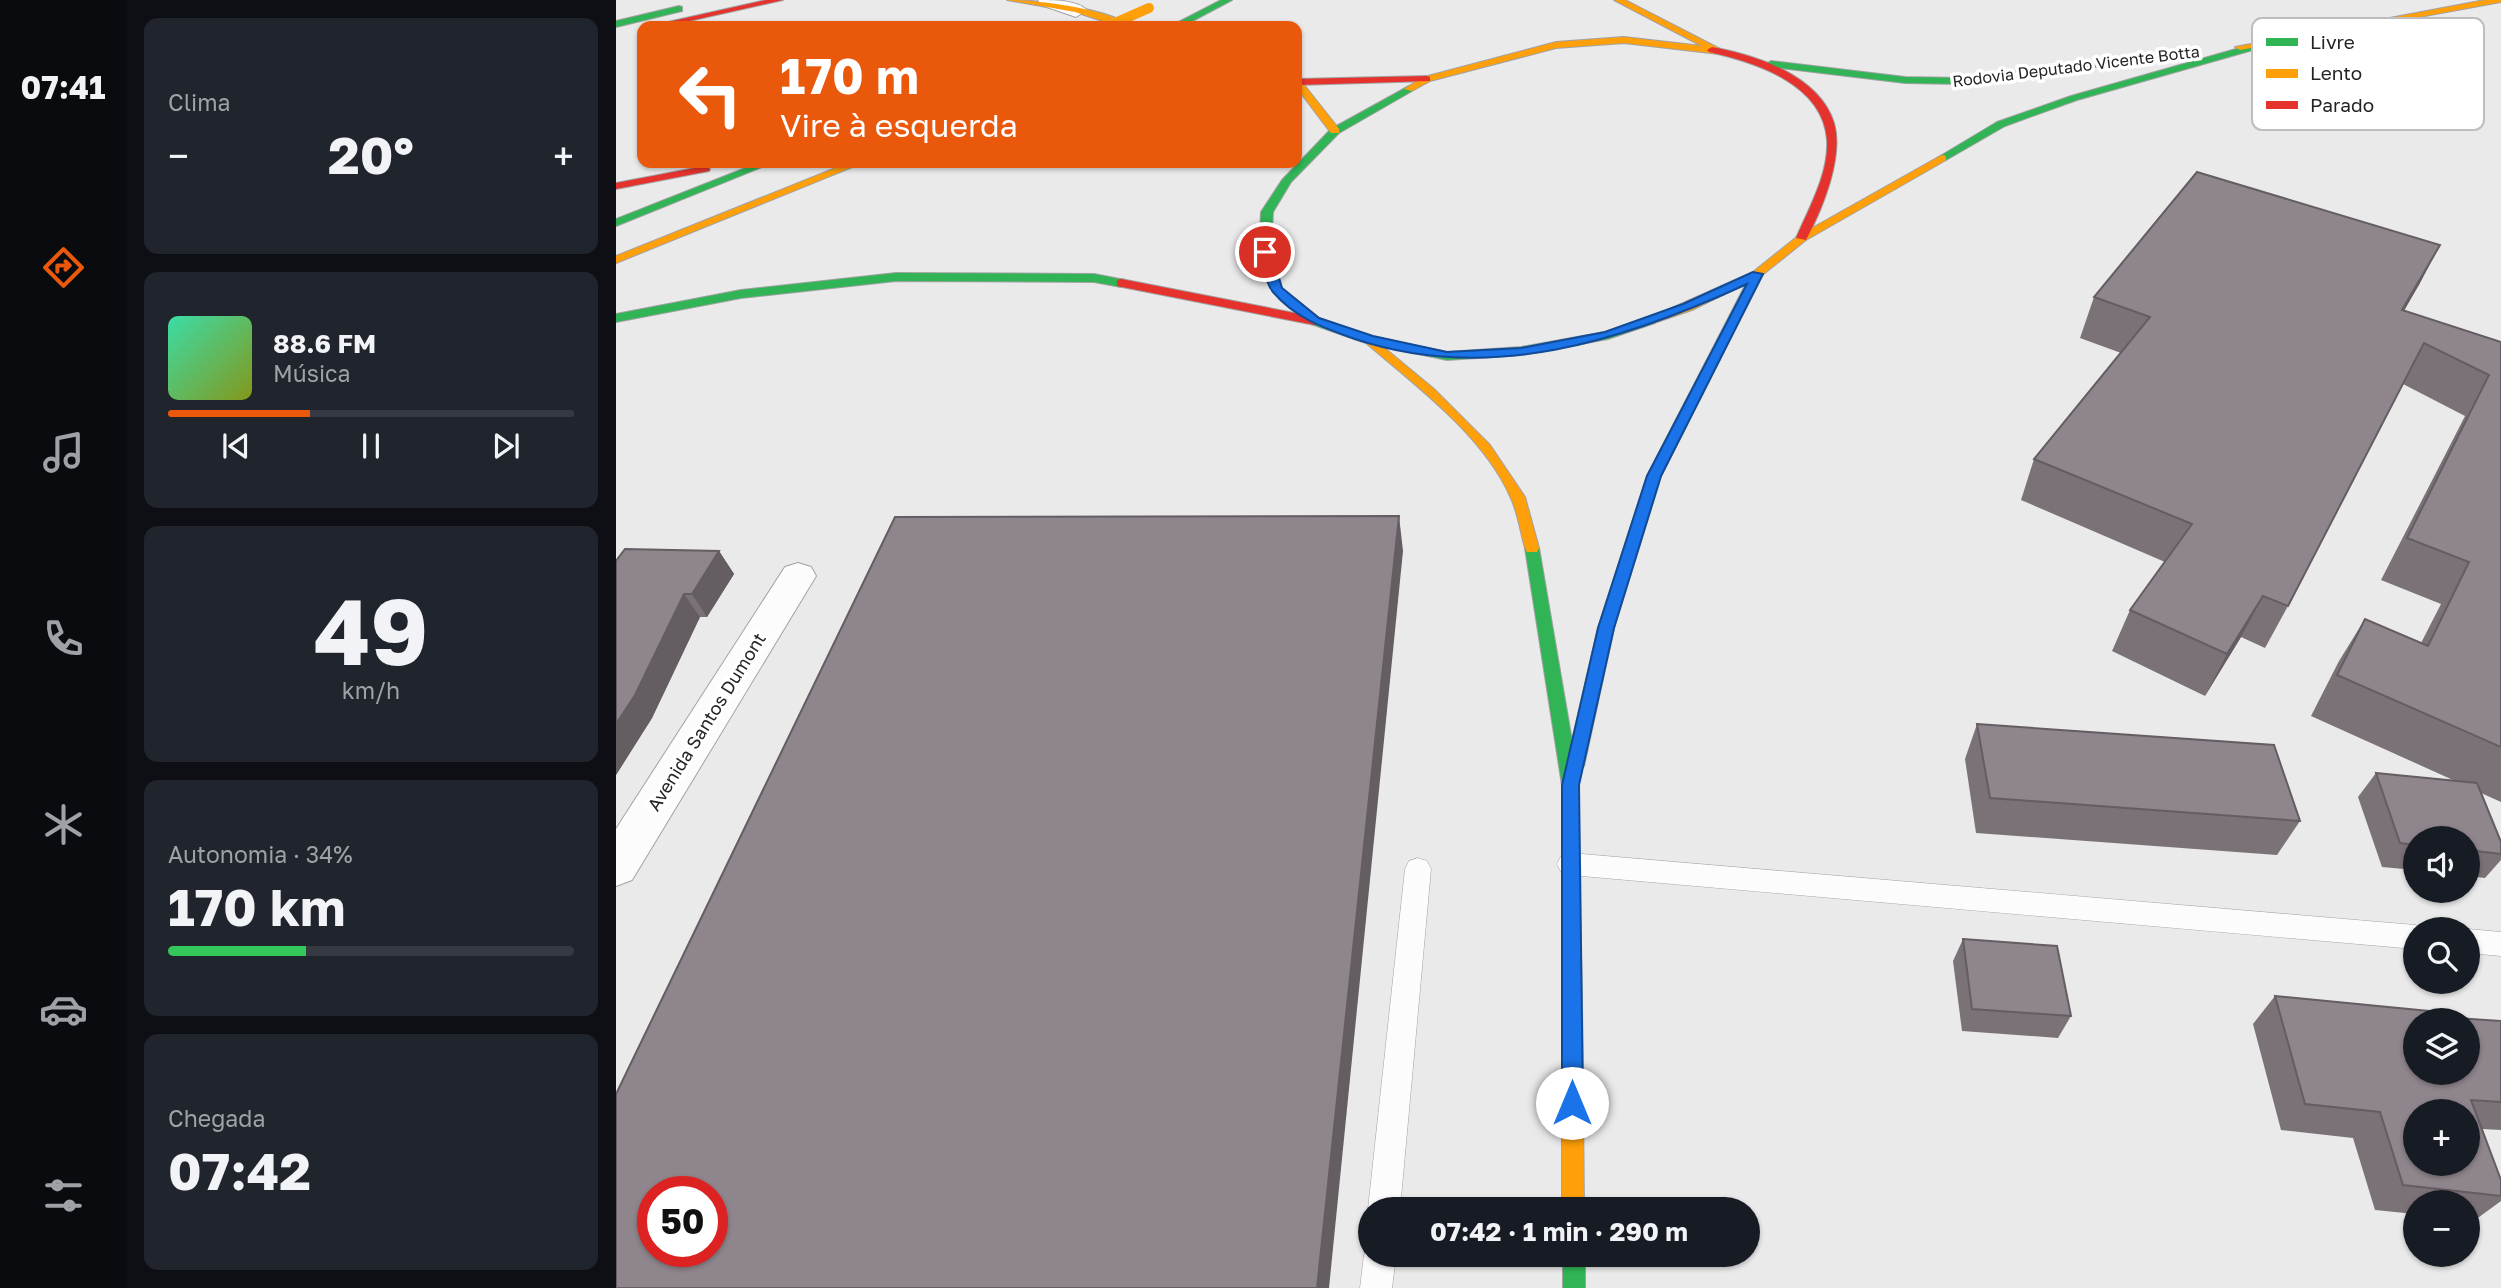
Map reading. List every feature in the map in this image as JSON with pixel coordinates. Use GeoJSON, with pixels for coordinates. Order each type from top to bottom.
{"type":"FeatureCollection","features":[{"type":"Feature","properties":{"kind":"main road"},"geometry":{"type":"LineString","coordinates":[[616,24],[722,0]]}},
{"type":"Feature","properties":{"kind":"main road"},"geometry":{"type":"LineString","coordinates":[[679,21],[779,0]]}},
{"type":"Feature","properties":{"kind":"main road"},"geometry":{"type":"LineString","coordinates":[[1011,0],[1076,10],[1111,21]]}},
{"type":"Feature","properties":{"kind":"main road"},"geometry":{"type":"LineString","coordinates":[[1119,21],[1164,0]]}},
{"type":"Feature","properties":{"kind":"main road"},"geometry":{"type":"LineString","coordinates":[[1188,21],[1228,0]]}},
{"type":"Feature","properties":{"kind":"main road"},"geometry":{"type":"LineString","coordinates":[[1618,0],[1719,51]]}},
{"type":"Feature","properties":{"kind":"main road","name":"Rodovia Deputado Vicente Botta"},"geometry":{"type":"LineString","coordinates":[[2403,18],[2500,0]]}},
{"type":"Feature","properties":{"kind":"main road"},"geometry":{"type":"LineString","coordinates":[[616,36],[637,30]]}},
{"type":"Feature","properties":{"kind":"main road"},"geometry":{"type":"LineString","coordinates":[[1302,83],[1427,79],[1556,45],[1623,40],[1719,51],[1763,63],[1797,84],[1824,109],[1832,139],[1826,176],[1802,238]]}},
{"type":"Feature","properties":{"kind":"main road","name":"Rodovia Deputado Vicente Botta"},"geometry":{"type":"LineString","coordinates":[[1763,63],[1891,79],[1962,81],[2252,45]]}},
{"type":"Feature","properties":{"kind":"main road","name":"Rodovia Deputado Vicente Botta"},"geometry":{"type":"LineString","coordinates":[[1758,274],[1802,238],[2001,124],[2074,98],[2252,47]]}},
{"type":"Feature","properties":{"kind":"main road"},"geometry":{"type":"LineString","coordinates":[[1302,165],[1335,131],[1427,79]]}},
{"type":"Feature","properties":{"kind":"main road"},"geometry":{"type":"LineString","coordinates":[[1302,89],[1335,131]]}},
{"type":"Feature","properties":{"kind":"main road"},"geometry":{"type":"LineString","coordinates":[[616,186],[709,168]]}},
{"type":"Feature","properties":{"kind":"main road"},"geometry":{"type":"LineString","coordinates":[[616,223],[754,168]]}},
{"type":"Feature","properties":{"kind":"main road"},"geometry":{"type":"LineString","coordinates":[[616,260],[845,168]]}},
{"type":"Feature","properties":{"kind":"main road"},"geometry":{"type":"LineString","coordinates":[[1299,168],[1287,180],[1266,212],[1265,252],[1277,289],[1315,321]]}},
{"type":"Feature","properties":{"kind":"main road"},"geometry":{"type":"LineString","coordinates":[[616,318],[741,294],[896,277],[1094,278],[1315,321],[1370,340],[1447,356],[1521,351],[1608,335],[1688,307],[1758,274]]}},
{"type":"Feature","properties":{"kind":"main road"},"geometry":{"type":"LineString","coordinates":[[1571,785],[1606,628],[1654,476],[1758,274]]}},
{"type":"Feature","properties":{"kind":"main road"},"geometry":{"type":"LineString","coordinates":[[1370,340],[1446,407],[1488,449],[1516,494],[1532,549],[1571,785],[1573,1197]]}},
{"type":"Feature","properties":{"kind":"main road"},"geometry":{"type":"LineString","coordinates":[[1574,1267],[1574,1288]]}},
{"type":"Feature","properties":{"kind":"street"},"geometry":{"type":"LineString","coordinates":[[1049,0],[1076,10]]}},
{"type":"Feature","properties":{"kind":"street","name":"Avenida Santos Dumont"},"geometry":{"type":"LineString","coordinates":[[616,867],[798,576]]}},
{"type":"Feature","properties":{"kind":"lane"},"geometry":{"type":"LineString","coordinates":[[1570,864],[2403,936]]}},
{"type":"Feature","properties":{"kind":"lane"},"geometry":{"type":"LineString","coordinates":[[1385,1197],[1418,869]]}},
{"type":"Feature","properties":{"kind":"lane"},"geometry":{"type":"LineString","coordinates":[[2480,942],[2501,944]]}},
{"type":"Feature","properties":{"kind":"lane"},"geometry":{"type":"LineString","coordinates":[[1376,1288],[1379,1267]]}},
{"type":"Feature","properties":{"kind":"building"},"geometry":{"type":"Polygon","coordinates":[[[2197,172],[2440,245],[2402,310],[2501,342],[2501,747],[2337,675],[2365,619],[2428,646],[2469,562],[2407,538],[2489,375],[2424,343],[2288,606],[2263,596],[2227,654],[2130,610],[2192,524],[2034,459],[2150,317],[2094,297],[2197,172]]]}},
{"type":"Feature","properties":{"kind":"building"},"geometry":{"type":"Polygon","coordinates":[[[1399,516],[1317,1288],[616,1288],[616,1094],[895,517],[1399,516]]]}},
{"type":"Feature","properties":{"kind":"building"},"geometry":{"type":"Polygon","coordinates":[[[625,549],[719,551],[692,594],[684,594],[635,695],[616,724],[616,561],[625,549]]]}},
{"type":"Feature","properties":{"kind":"building"},"geometry":{"type":"Polygon","coordinates":[[[1977,724],[2274,745],[2300,821],[1990,798],[1977,724]]]}},
{"type":"Feature","properties":{"kind":"building"},"geometry":{"type":"Polygon","coordinates":[[[2376,773],[2477,783],[2501,842],[2501,854],[2480,851],[2480,826],[2403,826],[2403,843],[2400,843],[2376,773]]]}},
{"type":"Feature","properties":{"kind":"building"},"geometry":{"type":"Polygon","coordinates":[[[1963,939],[2057,946],[2071,1016],[1972,1009],[1963,939]]]}},
{"type":"Feature","properties":{"kind":"building"},"geometry":{"type":"Polygon","coordinates":[[[2275,996],[2403,1008],[2403,1085],[2480,1085],[2480,1020],[2501,1021],[2501,1102],[2480,1099],[2403,1099],[2403,1176],[2480,1176],[2480,1124],[2501,1180],[2501,1196],[2480,1194],[2480,1190],[2448,1190],[2403,1185],[2380,1112],[2305,1104],[2275,996]]]}},
{"type":"Feature","properties":{"kind":"traffic: fast"},"geometry":{"type":"LineString","coordinates":[[1186,21],[1228,0]]}},
{"type":"Feature","properties":{"kind":"traffic: fast"},"geometry":{"type":"LineString","coordinates":[[616,24],[679,9]]}},
{"type":"Feature","properties":{"kind":"traffic: fast"},"geometry":{"type":"LineString","coordinates":[[1942,158],[2001,124],[2074,98],[2252,47]]}},
{"type":"Feature","properties":{"kind":"traffic: fast"},"geometry":{"type":"LineString","coordinates":[[1771,64],[1905,80],[1962,81],[2139,59]]}},
{"type":"Feature","properties":{"kind":"traffic: fast"},"geometry":{"type":"LineString","coordinates":[[1302,165],[1335,131],[1409,89]]}},
{"type":"Feature","properties":{"kind":"traffic: fast"},"geometry":{"type":"LineString","coordinates":[[616,223],[754,168]]}},
{"type":"Feature","properties":{"kind":"traffic: fast"},"geometry":{"type":"LineString","coordinates":[[1299,168],[1287,180],[1267,212],[1265,252],[1277,289],[1315,321],[1370,340],[1447,356],[1521,351],[1608,335],[1651,320]]}},
{"type":"Feature","properties":{"kind":"traffic: fast"},"geometry":{"type":"LineString","coordinates":[[1575,766],[1606,628],[1654,476],[1757,274]]}},
{"type":"Feature","properties":{"kind":"traffic: fast"},"geometry":{"type":"LineString","coordinates":[[616,318],[741,294],[896,277],[1094,278],[1121,283]]}},
{"type":"Feature","properties":{"kind":"traffic: fast"},"geometry":{"type":"LineString","coordinates":[[1532,548],[1571,785],[1572,1005]]}},
{"type":"Feature","properties":{"kind":"traffic: fast"},"geometry":{"type":"LineString","coordinates":[[1574,1267],[1574,1288]]}},
{"type":"Feature","properties":{"kind":"traffic: slow"},"geometry":{"type":"LineString","coordinates":[[1011,0],[1076,10],[1111,21]]}},
{"type":"Feature","properties":{"kind":"traffic: slow"},"geometry":{"type":"LineString","coordinates":[[1618,0],[1719,51]]}},
{"type":"Feature","properties":{"kind":"traffic: slow"},"geometry":{"type":"LineString","coordinates":[[2400,18],[2500,0]]}},
{"type":"Feature","properties":{"kind":"traffic: slow"},"geometry":{"type":"LineString","coordinates":[[1119,21],[1149,8]]}},
{"type":"Feature","properties":{"kind":"traffic: slow"},"geometry":{"type":"LineString","coordinates":[[1409,89],[1427,79],[1556,45],[1624,40],[1712,50]]}},
{"type":"Feature","properties":{"kind":"traffic: slow"},"geometry":{"type":"LineString","coordinates":[[2240,47],[2252,45]]}},
{"type":"Feature","properties":{"kind":"traffic: slow"},"geometry":{"type":"LineString","coordinates":[[1302,88],[1335,131]]}},
{"type":"Feature","properties":{"kind":"traffic: slow"},"geometry":{"type":"LineString","coordinates":[[1651,320],[1688,307],[1757,274],[1802,238],[1942,158]]}},
{"type":"Feature","properties":{"kind":"traffic: slow"},"geometry":{"type":"LineString","coordinates":[[616,260],[845,168]]}},
{"type":"Feature","properties":{"kind":"traffic: slow"},"geometry":{"type":"LineString","coordinates":[[1370,340],[1430,392],[1485,448],[1518,497],[1532,548]]}},
{"type":"Feature","properties":{"kind":"traffic: slow"},"geometry":{"type":"LineString","coordinates":[[1572,1005],[1573,1197]]}},
{"type":"Feature","properties":{"kind":"traffic: jam"},"geometry":{"type":"LineString","coordinates":[[679,21],[779,0]]}},
{"type":"Feature","properties":{"kind":"traffic: jam"},"geometry":{"type":"LineString","coordinates":[[1712,50],[1749,59],[1788,77],[1819,105],[1829,121],[1832,140],[1829,165],[1802,238]]}},
{"type":"Feature","properties":{"kind":"traffic: jam"},"geometry":{"type":"LineString","coordinates":[[1302,82],[1427,79]]}},
{"type":"Feature","properties":{"kind":"traffic: jam"},"geometry":{"type":"LineString","coordinates":[[616,186],[705,169]]}},
{"type":"Feature","properties":{"kind":"traffic: jam"},"geometry":{"type":"LineString","coordinates":[[1121,283],[1315,321]]}},
{"type":"Feature","properties":{"kind":"route"},"geometry":{"type":"LineString","coordinates":[[1265,252],[1277,289],[1315,321],[1370,340],[1447,356],[1521,351],[1608,335],[1688,307],[1758,274],[1654,476],[1606,628],[1571,785],[1572,1103]]}}]}
